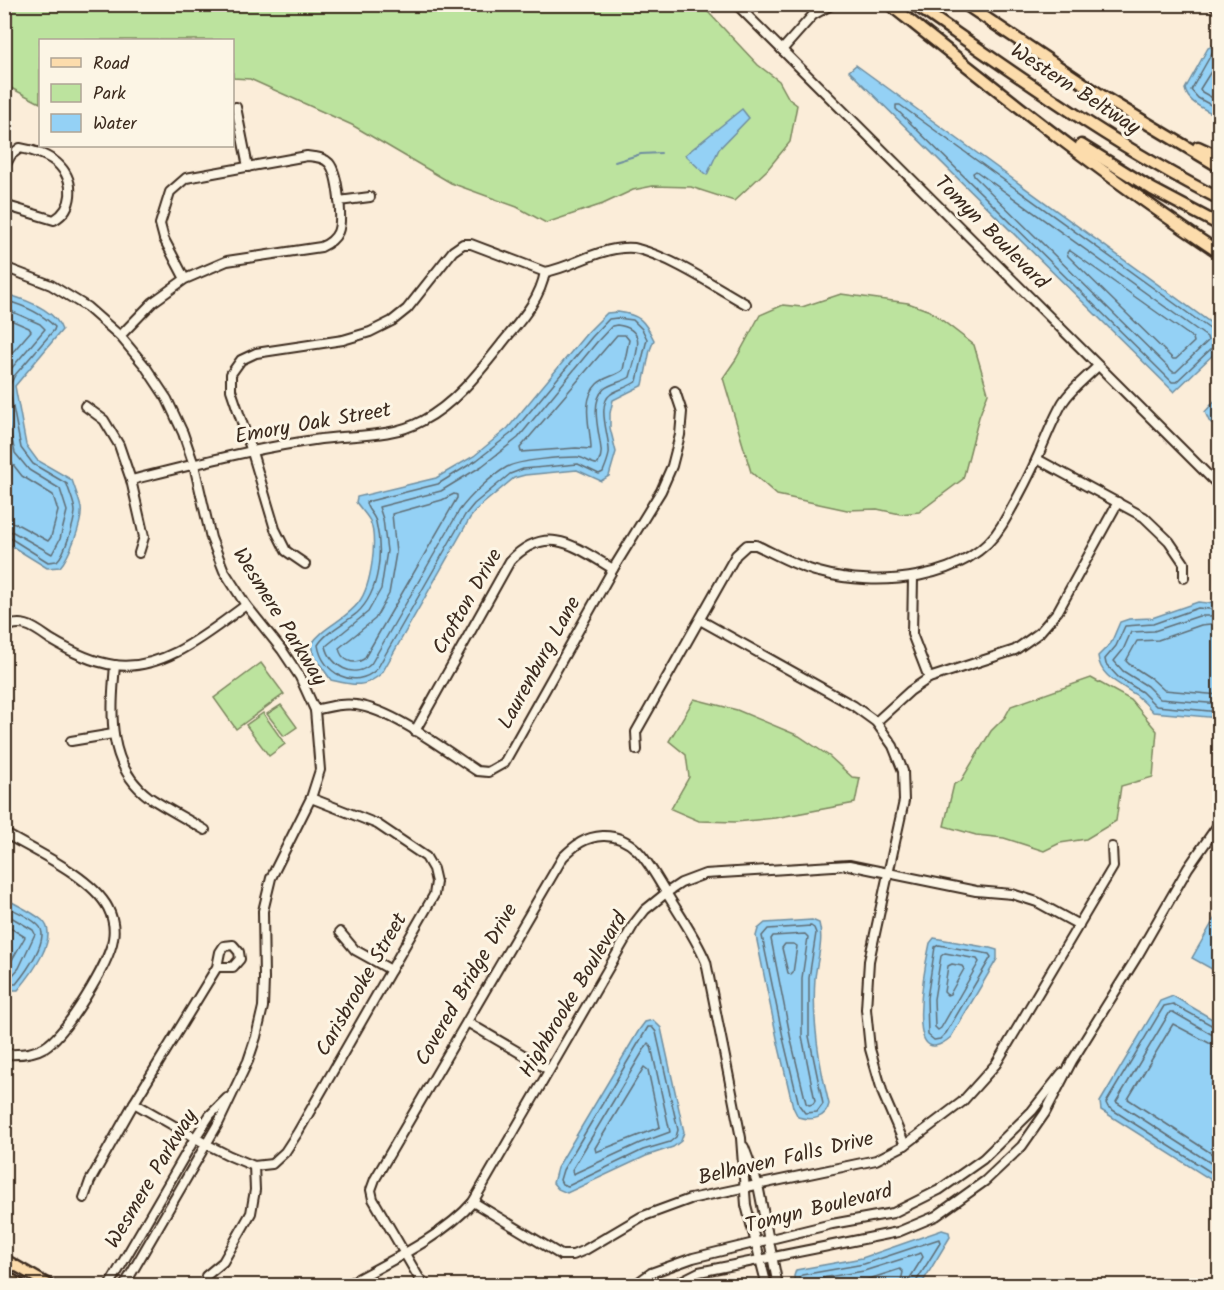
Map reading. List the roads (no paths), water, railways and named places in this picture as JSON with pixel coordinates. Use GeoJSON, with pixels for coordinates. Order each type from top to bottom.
{"type":"FeatureCollection","features":[{"type":"Feature","properties":{"kind":"highway"},"geometry":{"type":"LineString","coordinates":[[888,4],[991,85],[1146,201],[1220,253]]}},
{"type":"Feature","properties":{"kind":"highway","name":"Western Beltway"},"geometry":{"type":"LineString","coordinates":[[914,4],[1097,130],[1155,165],[1220,199]]}},
{"type":"Feature","properties":{"kind":"highway","name":"Western Beltway"},"geometry":{"type":"LineString","coordinates":[[965,4],[1105,98],[1220,167]]}},
{"type":"Feature","properties":{"kind":"highway"},"geometry":{"type":"LineString","coordinates":[[991,85],[1068,137],[1152,189],[1220,225]]}},
{"type":"Feature","properties":{"kind":"highway"},"geometry":{"type":"LineString","coordinates":[[1159,130],[1220,157]]}},
{"type":"Feature","properties":{"kind":"main road"},"geometry":{"type":"LineString","coordinates":[[4,1258],[51,1286]]}},
{"type":"Feature","properties":{"kind":"main road"},"geometry":{"type":"LineString","coordinates":[[4,1275],[22,1286]]}},
{"type":"Feature","properties":{"kind":"street","name":"Tomyn Boulevard"},"geometry":{"type":"LineString","coordinates":[[736,4],[1220,487]]}},
{"type":"Feature","properties":{"kind":"street"},"geometry":{"type":"LineString","coordinates":[[782,50],[813,15],[833,4]]}},
{"type":"Feature","properties":{"kind":"street"},"geometry":{"type":"LineString","coordinates":[[1212,4],[1220,9]]}},
{"type":"Feature","properties":{"kind":"street"},"geometry":{"type":"LineString","coordinates":[[236,107],[248,167]]}},
{"type":"Feature","properties":{"kind":"street"},"geometry":{"type":"LineString","coordinates":[[4,168],[11,155],[20,148],[33,150],[58,164],[68,177],[70,197],[68,206],[61,216],[54,220],[4,205]]}},
{"type":"Feature","properties":{"kind":"street"},"geometry":{"type":"LineString","coordinates":[[120,336],[153,302],[185,279],[227,261],[321,248],[331,242],[338,234],[341,221],[335,176],[330,164],[320,158],[307,156],[186,178],[170,192],[160,224],[164,239],[185,279]]}},
{"type":"Feature","properties":{"kind":"street"},"geometry":{"type":"LineString","coordinates":[[339,201],[370,197]]}},
{"type":"Feature","properties":{"kind":"street"},"geometry":{"type":"LineString","coordinates":[[305,564],[286,551],[275,530],[231,390],[231,374],[241,360],[256,353],[344,340],[370,332],[392,321],[407,309],[453,251],[463,244],[471,244],[545,272],[555,271],[615,249],[636,248],[665,259],[746,304]]}},
{"type":"Feature","properties":{"kind":"street","name":"Wesmere Parkway"},"geometry":{"type":"LineString","coordinates":[[4,267],[60,291],[87,307],[120,336],[145,366],[167,399],[183,433],[194,465],[211,538],[224,571],[246,605],[282,650],[300,677],[315,710],[320,770],[311,798],[271,878],[263,911],[264,979],[262,1007],[256,1037],[248,1061],[219,1122],[124,1286]]}},
{"type":"Feature","properties":{"kind":"street","name":"Emory Oak Street"},"geometry":{"type":"LineString","coordinates":[[131,480],[316,439],[385,434],[421,422],[444,406],[475,377],[537,297],[545,272]]}},
{"type":"Feature","properties":{"kind":"street"},"geometry":{"type":"LineString","coordinates":[[637,750],[636,732],[736,555],[747,545],[756,545],[819,572],[860,580],[913,578],[957,564],[983,548],[1001,527],[1064,401],[1098,366]]}},
{"type":"Feature","properties":{"kind":"street","name":"Laurenburg Lane"},"geometry":{"type":"LineString","coordinates":[[315,710],[338,705],[355,705],[373,709],[415,731],[477,771],[489,772],[504,763],[613,569],[661,491],[672,466],[681,435],[682,412],[675,391]]}},
{"type":"Feature","properties":{"kind":"street"},"geometry":{"type":"LineString","coordinates":[[85,406],[104,420],[119,445],[131,480],[144,537],[139,553]]}},
{"type":"Feature","properties":{"kind":"street"},"geometry":{"type":"LineString","coordinates":[[1037,459],[1144,517],[1169,541],[1184,563],[1184,578]]}},
{"type":"Feature","properties":{"kind":"street"},"geometry":{"type":"LineString","coordinates":[[876,722],[910,691],[929,678],[1015,650],[1039,633],[1058,611],[1118,502]]}},
{"type":"Feature","properties":{"kind":"street","name":"Crofton Drive"},"geometry":{"type":"LineString","coordinates":[[415,731],[510,561],[522,549],[540,541],[557,540],[572,544],[613,569]]}},
{"type":"Feature","properties":{"kind":"street"},"geometry":{"type":"LineString","coordinates":[[913,578],[912,634],[929,678]]}},
{"type":"Feature","properties":{"kind":"street"},"geometry":{"type":"LineString","coordinates":[[4,629],[15,624],[28,625],[85,657],[115,665],[145,663],[190,645],[246,605]]}},
{"type":"Feature","properties":{"kind":"street"},"geometry":{"type":"LineString","coordinates":[[700,620],[854,706],[876,722],[893,746],[903,771],[904,801],[869,961],[866,1009],[870,1049],[883,1095],[905,1145]]}},
{"type":"Feature","properties":{"kind":"street"},"geometry":{"type":"LineString","coordinates":[[115,665],[112,701],[113,734],[119,757],[129,775],[148,796],[205,830]]}},
{"type":"Feature","properties":{"kind":"street"},"geometry":{"type":"LineString","coordinates":[[71,741],[113,734]]}},
{"type":"Feature","properties":{"kind":"street","name":"Carisbrooke Street"},"geometry":{"type":"LineString","coordinates":[[254,1166],[272,1164],[285,1152],[434,895],[436,882],[433,869],[426,857],[377,824],[311,798]]}},
{"type":"Feature","properties":{"kind":"street","name":"Tomyn Boulevard"},"geometry":{"type":"LineString","coordinates":[[671,1286],[699,1272],[898,1232],[936,1216],[985,1181],[1022,1146],[1045,1113],[1072,1060],[1138,955],[1188,868],[1220,822]]}},
{"type":"Feature","properties":{"kind":"street"},"geometry":{"type":"LineString","coordinates":[[4,833],[81,879],[96,891],[107,905],[113,920],[114,939],[106,960],[67,1026],[57,1038],[33,1052],[4,1054]]}},
{"type":"Feature","properties":{"kind":"street","name":"Covered Bridge Drive"},"geometry":{"type":"LineString","coordinates":[[404,1253],[373,1199],[371,1190],[375,1179],[563,857],[578,842],[594,837],[614,836],[630,843],[646,860],[698,942],[706,962],[741,1138]]}},
{"type":"Feature","properties":{"kind":"street","name":"Belhaven Falls Drive"},"geometry":{"type":"LineString","coordinates":[[473,1202],[561,1255],[573,1255],[641,1216],[690,1199],[876,1160],[905,1145],[962,1102],[996,1064],[1113,867],[1112,846]]}},
{"type":"Feature","properties":{"kind":"street","name":"Highbrooke Boulevard"},"geometry":{"type":"LineString","coordinates":[[345,1286],[404,1253],[462,1215],[473,1202],[634,924],[645,910],[681,883],[705,874],[849,865],[976,891],[1012,894],[1037,902],[1079,925]]}},
{"type":"Feature","properties":{"kind":"street"},"geometry":{"type":"LineString","coordinates":[[340,932],[355,950],[391,970]]}},
{"type":"Feature","properties":{"kind":"street"},"geometry":{"type":"LineString","coordinates":[[84,1198],[90,1181],[134,1103],[217,967]]}},
{"type":"Feature","properties":{"kind":"street"},"geometry":{"type":"LineString","coordinates":[[467,1022],[549,1071]]}},
{"type":"Feature","properties":{"kind":"street","name":"Tomyn Boulevard"},"geometry":{"type":"LineString","coordinates":[[633,1286],[651,1273],[693,1258],[832,1224],[893,1214],[939,1190],[983,1159],[1032,1111],[1072,1060]]}},
{"type":"Feature","properties":{"kind":"street","name":"Wesmere Parkway"},"geometry":{"type":"LineString","coordinates":[[109,1286],[195,1138],[210,1115],[231,1095]]}},
{"type":"Feature","properties":{"kind":"street"},"geometry":{"type":"LineString","coordinates":[[134,1103],[206,1144],[254,1166],[255,1190],[251,1213],[223,1262],[206,1276]]}},
{"type":"Feature","properties":{"kind":"street"},"geometry":{"type":"LineString","coordinates":[[741,1138],[758,1185],[778,1286]]}},
{"type":"Feature","properties":{"kind":"street"},"geometry":{"type":"LineString","coordinates":[[741,1138],[744,1188],[755,1243],[767,1286]]}},
{"type":"Feature","properties":{"kind":"street"},"geometry":{"type":"LineString","coordinates":[[749,1216],[763,1214]]}},
{"type":"Feature","properties":{"kind":"street"},"geometry":{"type":"LineString","coordinates":[[404,1253],[419,1278],[428,1286]]}},
{"type":"Feature","properties":{"kind":"water"},"geometry":{"type":"Polygon","coordinates":[[[1220,43],[1219,117],[1194,103],[1185,89],[1208,48],[1220,43]]]}},
{"type":"Feature","properties":{"kind":"water"},"geometry":{"type":"Polygon","coordinates":[[[856,65],[1219,329],[1219,349],[1174,392],[849,71],[856,65]]]}},
{"type":"Feature","properties":{"kind":"water"},"geometry":{"type":"Polygon","coordinates":[[[742,109],[749,118],[719,149],[707,175],[705,174],[685,155],[742,109]]]}},
{"type":"Feature","properties":{"kind":"water"},"geometry":{"type":"Polygon","coordinates":[[[5,294],[30,302],[46,311],[53,316],[62,330],[15,386],[26,445],[37,460],[72,480],[81,508],[75,539],[60,567],[47,568],[5,542],[5,294]]]}},
{"type":"Feature","properties":{"kind":"water"},"geometry":{"type":"Polygon","coordinates":[[[618,312],[632,315],[640,320],[654,340],[643,385],[613,400],[610,428],[616,452],[609,476],[601,481],[577,470],[514,478],[478,508],[470,518],[382,673],[364,684],[331,680],[314,656],[311,645],[316,638],[354,608],[367,585],[372,563],[372,529],[369,519],[356,502],[357,497],[436,478],[474,456],[508,428],[587,333],[607,313],[618,312]]]}},
{"type":"Feature","properties":{"kind":"water"},"geometry":{"type":"Polygon","coordinates":[[[1219,396],[1219,429],[1209,421],[1205,412],[1219,396]]]}},
{"type":"Feature","properties":{"kind":"water"},"geometry":{"type":"Polygon","coordinates":[[[1219,600],[1219,718],[1153,712],[1136,695],[1107,675],[1103,669],[1098,656],[1111,643],[1120,622],[1129,619],[1152,618],[1198,602],[1208,603],[1219,600]]]}},
{"type":"Feature","properties":{"kind":"water"},"geometry":{"type":"Polygon","coordinates":[[[5,898],[38,917],[47,927],[48,936],[42,956],[18,990],[5,990],[5,898]]]}},
{"type":"Feature","properties":{"kind":"water"},"geometry":{"type":"Polygon","coordinates":[[[1219,911],[1220,973],[1192,958],[1219,911]]]}},
{"type":"Feature","properties":{"kind":"water"},"geometry":{"type":"Polygon","coordinates":[[[812,920],[819,923],[820,930],[815,978],[815,1026],[829,1104],[821,1116],[808,1119],[798,1117],[793,1107],[756,936],[758,929],[765,923],[812,920]]]}},
{"type":"Feature","properties":{"kind":"water"},"geometry":{"type":"Polygon","coordinates":[[[934,938],[997,950],[997,959],[951,1037],[936,1046],[926,1043],[922,1030],[921,1013],[928,954],[930,943],[934,938]]]}},
{"type":"Feature","properties":{"kind":"water"},"geometry":{"type":"Polygon","coordinates":[[[1173,996],[1219,1023],[1219,1185],[1101,1110],[1100,1102],[1160,1001],[1173,996]]]}},
{"type":"Feature","properties":{"kind":"water"},"geometry":{"type":"Polygon","coordinates":[[[653,1020],[661,1028],[684,1132],[681,1141],[673,1147],[646,1156],[567,1193],[558,1189],[553,1183],[557,1168],[639,1030],[645,1022],[653,1020]]]}},
{"type":"Feature","properties":{"kind":"water"},"geometry":{"type":"Polygon","coordinates":[[[942,1230],[949,1232],[950,1237],[921,1285],[795,1285],[796,1270],[862,1258],[942,1230]]]}},
{"type":"Feature","properties":{"kind":"waterway"},"geometry":{"type":"LineString","coordinates":[[615,162],[641,154],[661,153]]}}]}
